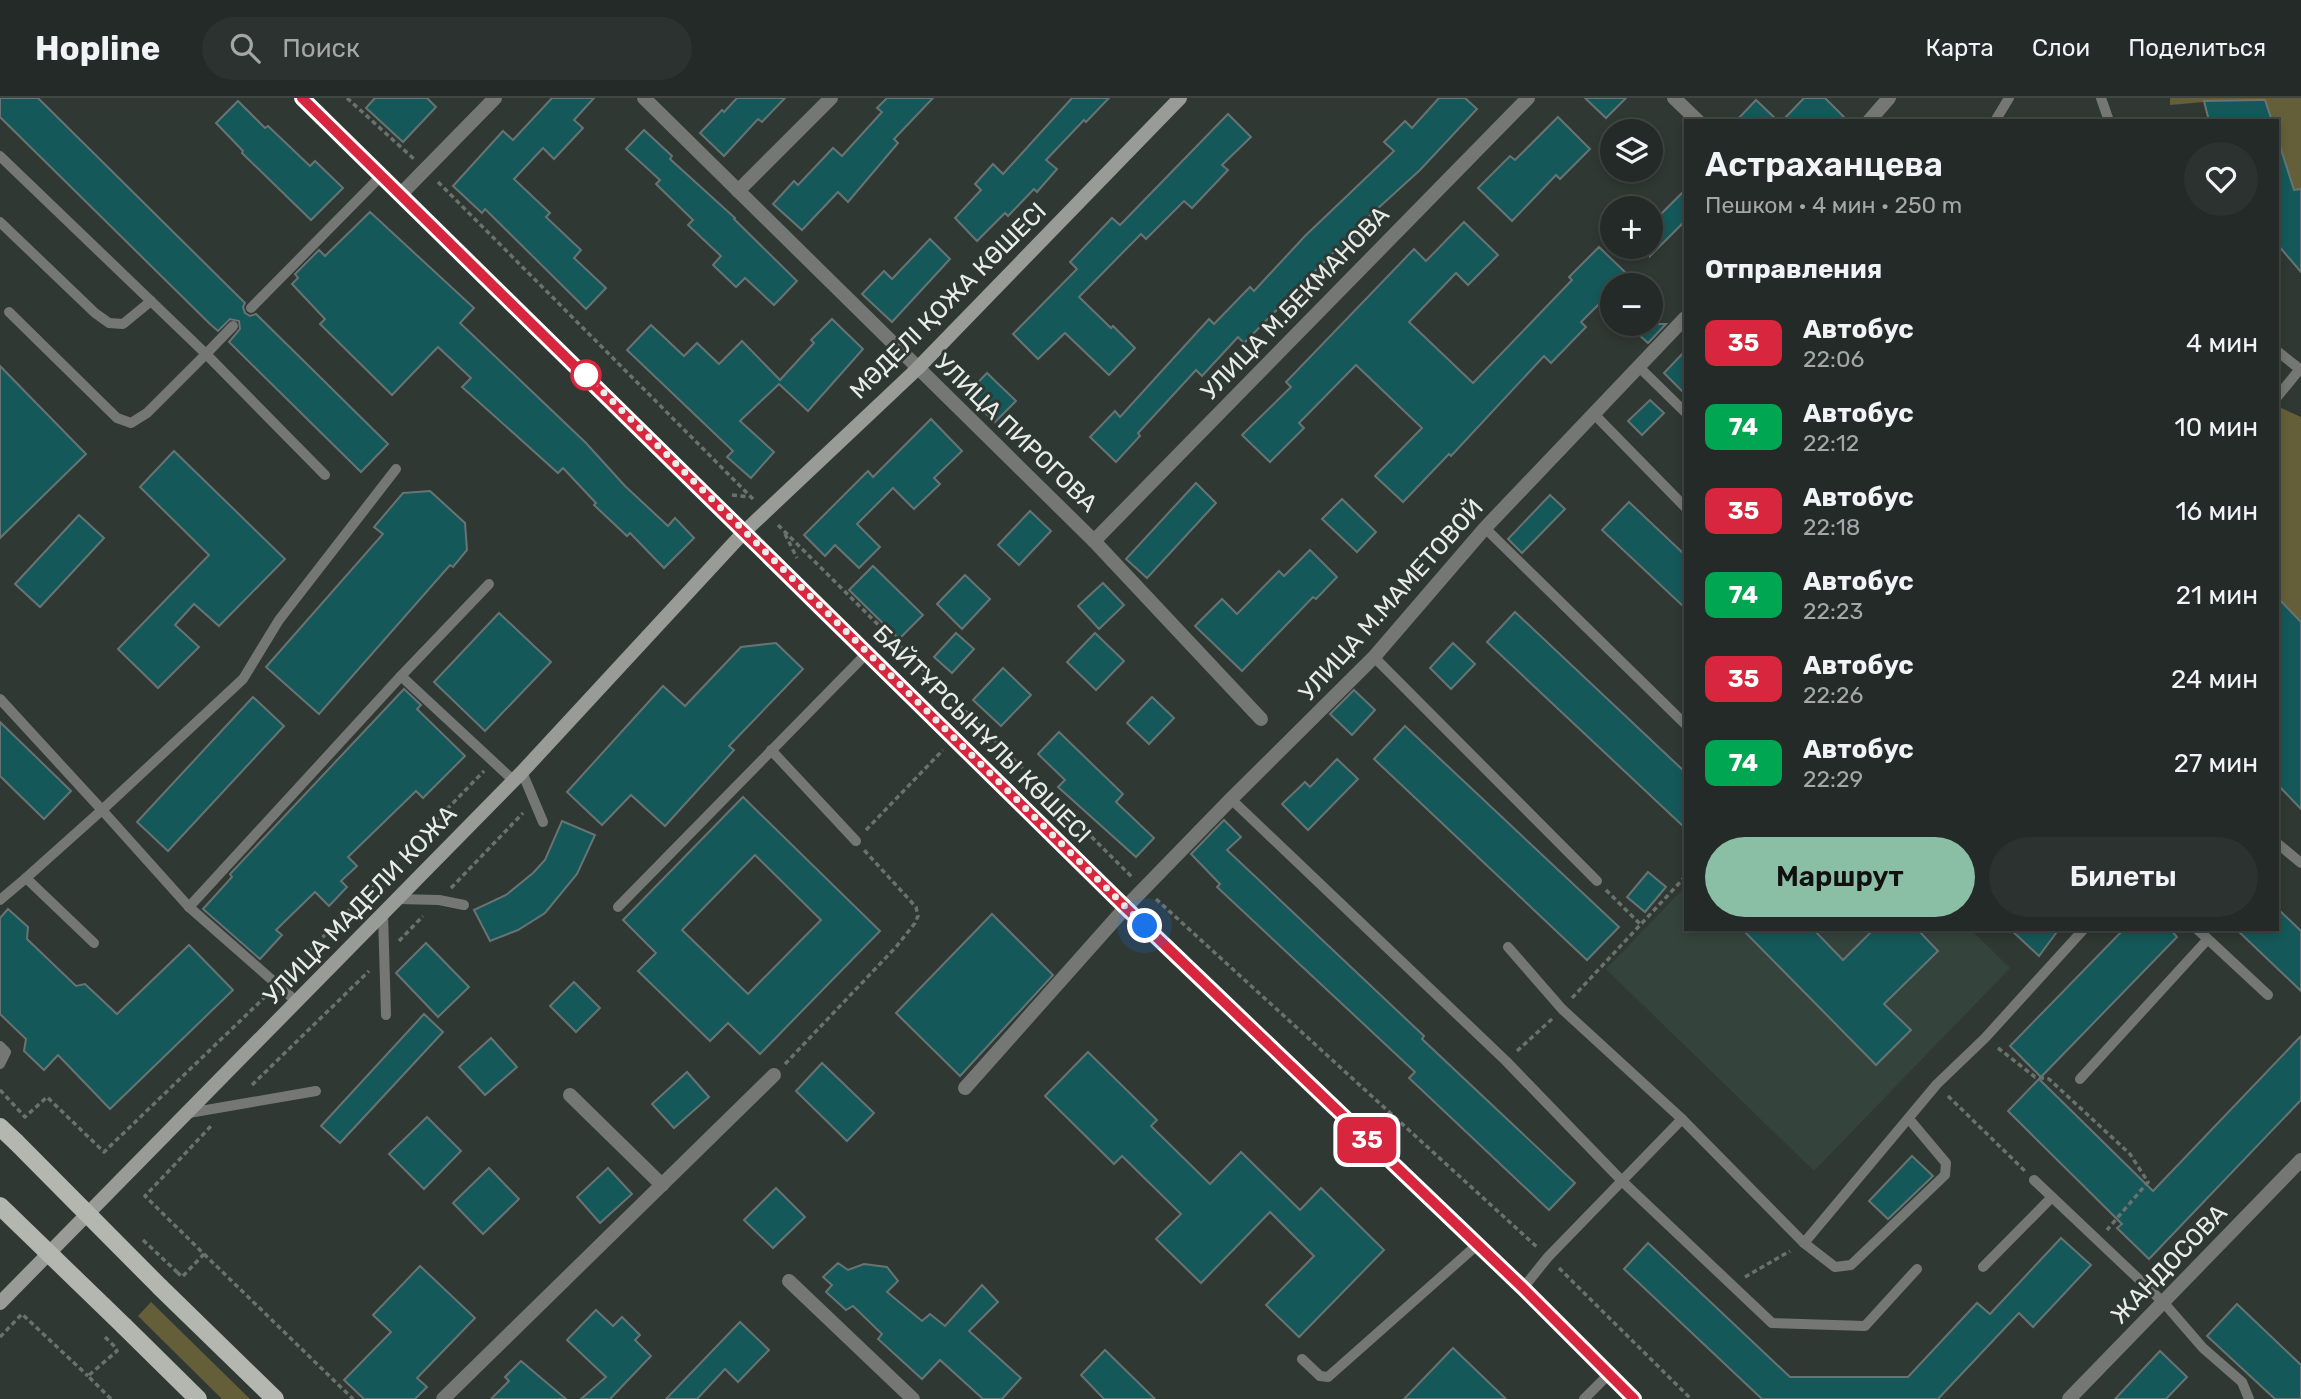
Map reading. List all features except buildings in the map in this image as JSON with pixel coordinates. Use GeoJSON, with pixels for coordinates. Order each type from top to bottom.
{"type":"FeatureCollection","features":[{"type":"Feature","properties":{"kind":"main road","name":"БАЙТҰРСЫНҰЛЫ КӨШЕСІ"},"geometry":{"type":"LineString","coordinates":[[302,98],[402,193],[1125,907],[1523,1288],[1634,1399]]}},
{"type":"Feature","properties":{"kind":"main road","name":"МӘДЕЛІ ҚОЖА КӨШЕСІ"},"geometry":{"type":"LineString","coordinates":[[744,532],[917,369],[1180,98]]}},
{"type":"Feature","properties":{"kind":"main road","name":"УЛИЦА МАДЕЛИ КОЖА"},"geometry":{"type":"LineString","coordinates":[[0,1303],[517,776],[744,532]]}},
{"type":"Feature","properties":{"kind":"main road"},"geometry":{"type":"LineString","coordinates":[[0,1127],[275,1399]]}},
{"type":"Feature","properties":{"kind":"main road"},"geometry":{"type":"LineString","coordinates":[[0,1206],[198,1399]]}},
{"type":"Feature","properties":{"kind":"street"},"geometry":{"type":"LineString","coordinates":[[402,193],[495,98]]}},
{"type":"Feature","properties":{"kind":"street","name":"УЛИЦА ПИРОГОВА"},"geometry":{"type":"LineString","coordinates":[[644,98],[1094,541],[1261,719]]}},
{"type":"Feature","properties":{"kind":"street"},"geometry":{"type":"LineString","coordinates":[[738,191],[831,98]]}},
{"type":"Feature","properties":{"kind":"street","name":"УЛИЦА М.БЕКМАНОВА"},"geometry":{"type":"LineString","coordinates":[[1094,541],[1528,98]]}},
{"type":"Feature","properties":{"kind":"street"},"geometry":{"type":"LineString","coordinates":[[1674,98],[1696,119]]}},
{"type":"Feature","properties":{"kind":"street"},"geometry":{"type":"LineString","coordinates":[[1872,119],[1889,98]]}},
{"type":"Feature","properties":{"kind":"street","name":"УЛИЦА М.МАМЕТОВОЙ"},"geometry":{"type":"LineString","coordinates":[[965,1088],[1125,907],[1374,657],[1485,528],[1684,319]]}},
{"type":"Feature","properties":{"kind":"street"},"geometry":{"type":"LineString","coordinates":[[443,1399],[774,1075]]}},
{"type":"Feature","properties":{"kind":"street"},"geometry":{"type":"LineString","coordinates":[[570,1095],[662,1185]]}},
{"type":"Feature","properties":{"kind":"street","name":"ЖАНДОСОВА"},"geometry":{"type":"LineString","coordinates":[[2069,1399],[2301,1160]]}},
{"type":"Feature","properties":{"kind":"street"},"geometry":{"type":"LineString","coordinates":[[789,1281],[913,1399]]}},
{"type":"Feature","properties":{"kind":"lane"},"geometry":{"type":"LineString","coordinates":[[1996,119],[2009,98]]}},
{"type":"Feature","properties":{"kind":"lane"},"geometry":{"type":"LineString","coordinates":[[2101,98],[2108,119]]}},
{"type":"Feature","properties":{"kind":"lane"},"geometry":{"type":"LineString","coordinates":[[0,156],[206,354],[325,475]]}},
{"type":"Feature","properties":{"kind":"lane"},"geometry":{"type":"LineString","coordinates":[[251,309],[382,175]]}},
{"type":"Feature","properties":{"kind":"lane"},"geometry":{"type":"LineString","coordinates":[[0,222],[95,313],[109,323],[123,324],[151,301]]}},
{"type":"Feature","properties":{"kind":"lane"},"geometry":{"type":"LineString","coordinates":[[9,312],[117,418],[131,424],[148,413],[233,326]]}},
{"type":"Feature","properties":{"kind":"lane"},"geometry":{"type":"LineString","coordinates":[[2279,353],[2300,369],[2279,395]]}},
{"type":"Feature","properties":{"kind":"lane"},"geometry":{"type":"LineString","coordinates":[[1640,368],[1684,411]]}},
{"type":"Feature","properties":{"kind":"lane"},"geometry":{"type":"LineString","coordinates":[[1595,415],[1684,506]]}},
{"type":"Feature","properties":{"kind":"lane"},"geometry":{"type":"LineString","coordinates":[[0,900],[243,679],[279,620],[396,469]]}},
{"type":"Feature","properties":{"kind":"lane"},"geometry":{"type":"LineString","coordinates":[[1485,528],[1684,723]]}},
{"type":"Feature","properties":{"kind":"lane"},"geometry":{"type":"LineString","coordinates":[[189,907],[488,584]]}},
{"type":"Feature","properties":{"kind":"lane"},"geometry":{"type":"LineString","coordinates":[[618,907],[867,653]]}},
{"type":"Feature","properties":{"kind":"lane"},"geometry":{"type":"LineString","coordinates":[[1374,657],[1597,881]]}},
{"type":"Feature","properties":{"kind":"lane"},"geometry":{"type":"LineString","coordinates":[[401,676],[493,762],[517,776],[535,802],[543,822]]}},
{"type":"Feature","properties":{"kind":"lane"},"geometry":{"type":"LineString","coordinates":[[0,699],[189,907],[297,1002]]}},
{"type":"Feature","properties":{"kind":"lane"},"geometry":{"type":"LineString","coordinates":[[771,750],[856,841]]}},
{"type":"Feature","properties":{"kind":"lane"},"geometry":{"type":"LineString","coordinates":[[1231,799],[1506,1061],[1623,1182],[1772,1323],[1866,1325],[1917,1269]]}},
{"type":"Feature","properties":{"kind":"lane"},"geometry":{"type":"LineString","coordinates":[[2279,845],[2301,863]]}},
{"type":"Feature","properties":{"kind":"lane"},"geometry":{"type":"LineString","coordinates":[[26,878],[94,943]]}},
{"type":"Feature","properties":{"kind":"lane"},"geometry":{"type":"LineString","coordinates":[[398,899],[439,900],[464,905]]}},
{"type":"Feature","properties":{"kind":"lane"},"geometry":{"type":"LineString","coordinates":[[383,914],[386,1015]]}},
{"type":"Feature","properties":{"kind":"lane"},"geometry":{"type":"LineString","coordinates":[[1804,1243],[1937,1084],[1985,1038],[2082,931]]}},
{"type":"Feature","properties":{"kind":"lane"},"geometry":{"type":"LineString","coordinates":[[2199,931],[2268,995]]}},
{"type":"Feature","properties":{"kind":"lane"},"geometry":{"type":"LineString","coordinates":[[2080,1079],[2207,940]]}},
{"type":"Feature","properties":{"kind":"lane"},"geometry":{"type":"LineString","coordinates":[[1508,947],[1562,1009],[1682,1119],[1804,1243],[1835,1267],[1852,1265],[1945,1175],[1946,1163],[1909,1118]]}},
{"type":"Feature","properties":{"kind":"lane"},"geometry":{"type":"LineString","coordinates":[[0,1046],[6,1052],[0,1064]]}},
{"type":"Feature","properties":{"kind":"lane"},"geometry":{"type":"LineString","coordinates":[[189,1113],[316,1091]]}},
{"type":"Feature","properties":{"kind":"lane"},"geometry":{"type":"LineString","coordinates":[[1523,1288],[1548,1257],[1682,1119]]}},
{"type":"Feature","properties":{"kind":"lane"},"geometry":{"type":"LineString","coordinates":[[2034,1180],[2164,1303],[2203,1348],[2242,1382],[2249,1399]]}},
{"type":"Feature","properties":{"kind":"lane"},"geometry":{"type":"LineString","coordinates":[[1983,1268],[2052,1198]]}},
{"type":"Feature","properties":{"kind":"lane"},"geometry":{"type":"LineString","coordinates":[[1302,1359],[1320,1376],[1328,1377],[1477,1245]]}},
{"type":"Feature","properties":{"kind":"lane"},"geometry":{"type":"LineString","coordinates":[[1584,1399],[1609,1374]]}},
{"type":"Feature","properties":{"kind":"path"},"geometry":{"type":"LineString","coordinates":[[347,98],[425,169],[751,497]]}},
{"type":"Feature","properties":{"kind":"path"},"geometry":{"type":"LineString","coordinates":[[782,529],[1144,889],[1548,1257],[1691,1399]]}},
{"type":"Feature","properties":{"kind":"path"},"geometry":{"type":"LineString","coordinates":[[774,1075],[896,947],[915,923],[918,916],[916,907],[856,841],[954,739]]}},
{"type":"Feature","properties":{"kind":"path"},"geometry":{"type":"LineString","coordinates":[[25,1117],[47,1097],[104,1152],[277,985],[493,762]]}},
{"type":"Feature","properties":{"kind":"path"},"geometry":{"type":"LineString","coordinates":[[353,1399],[145,1196],[231,1105],[383,958],[535,802]]}},
{"type":"Feature","properties":{"kind":"path"},"geometry":{"type":"LineString","coordinates":[[1506,1061],[1562,1009],[1684,878]]}},
{"type":"Feature","properties":{"kind":"path"},"geometry":{"type":"LineString","coordinates":[[1597,881],[1640,924]]}},
{"type":"Feature","properties":{"kind":"path"},"geometry":{"type":"LineString","coordinates":[[1985,1038],[2035,1077],[2049,1079],[2130,1154],[2148,1182],[2106,1231]]}},
{"type":"Feature","properties":{"kind":"path"},"geometry":{"type":"LineString","coordinates":[[1937,1084],[2034,1180]]}},
{"type":"Feature","properties":{"kind":"path"},"geometry":{"type":"LineString","coordinates":[[0,1090],[25,1117],[25,1123]]}},
{"type":"Feature","properties":{"kind":"path"},"geometry":{"type":"LineString","coordinates":[[1732,1285],[1804,1243]]}},
{"type":"Feature","properties":{"kind":"path"},"geometry":{"type":"LineString","coordinates":[[177,1272],[182,1278],[204,1254]]}},
{"type":"Feature","properties":{"kind":"path"},"geometry":{"type":"LineString","coordinates":[[0,1337],[22,1314],[111,1399]]}},
{"type":"Feature","properties":{"kind":"path"},"geometry":{"type":"LineString","coordinates":[[88,1376],[117,1351],[115,1347]]}},
{"type":"Feature","properties":{"kind":"shaded area"},"geometry":{"type":"Polygon","coordinates":[[[2170,98],[2301,98],[2301,271],[2279,246],[2279,119],[2208,119],[2204,102],[2170,105],[2170,98]]]}},
{"type":"Feature","properties":{"kind":"shaded area"},"geometry":{"type":"Polygon","coordinates":[[[2279,407],[2301,417],[2301,809],[2279,786],[2279,407]]]}},
{"type":"Feature","properties":{"kind":"shaded area"},"geometry":{"type":"Polygon","coordinates":[[[1684,888],[1684,931],[1972,931],[2010,968],[1814,1171],[1606,969],[1684,888]]]}},
{"type":"Feature","properties":{"kind":"shaded area"},"geometry":{"type":"Polygon","coordinates":[[[151,1302],[250,1399],[222,1399],[138,1316],[151,1302]]]}},
{"type":"Feature","properties":{"kind":"bus line","name":"35"},"geometry":{"type":"LineString","coordinates":[[302,98],[402,193],[1125,907],[1523,1288],[1634,1399]]}},
{"type":"Feature","properties":{"kind":"route"},"geometry":{"type":"LineString","coordinates":[[586,375],[1145,926]]}}]}
